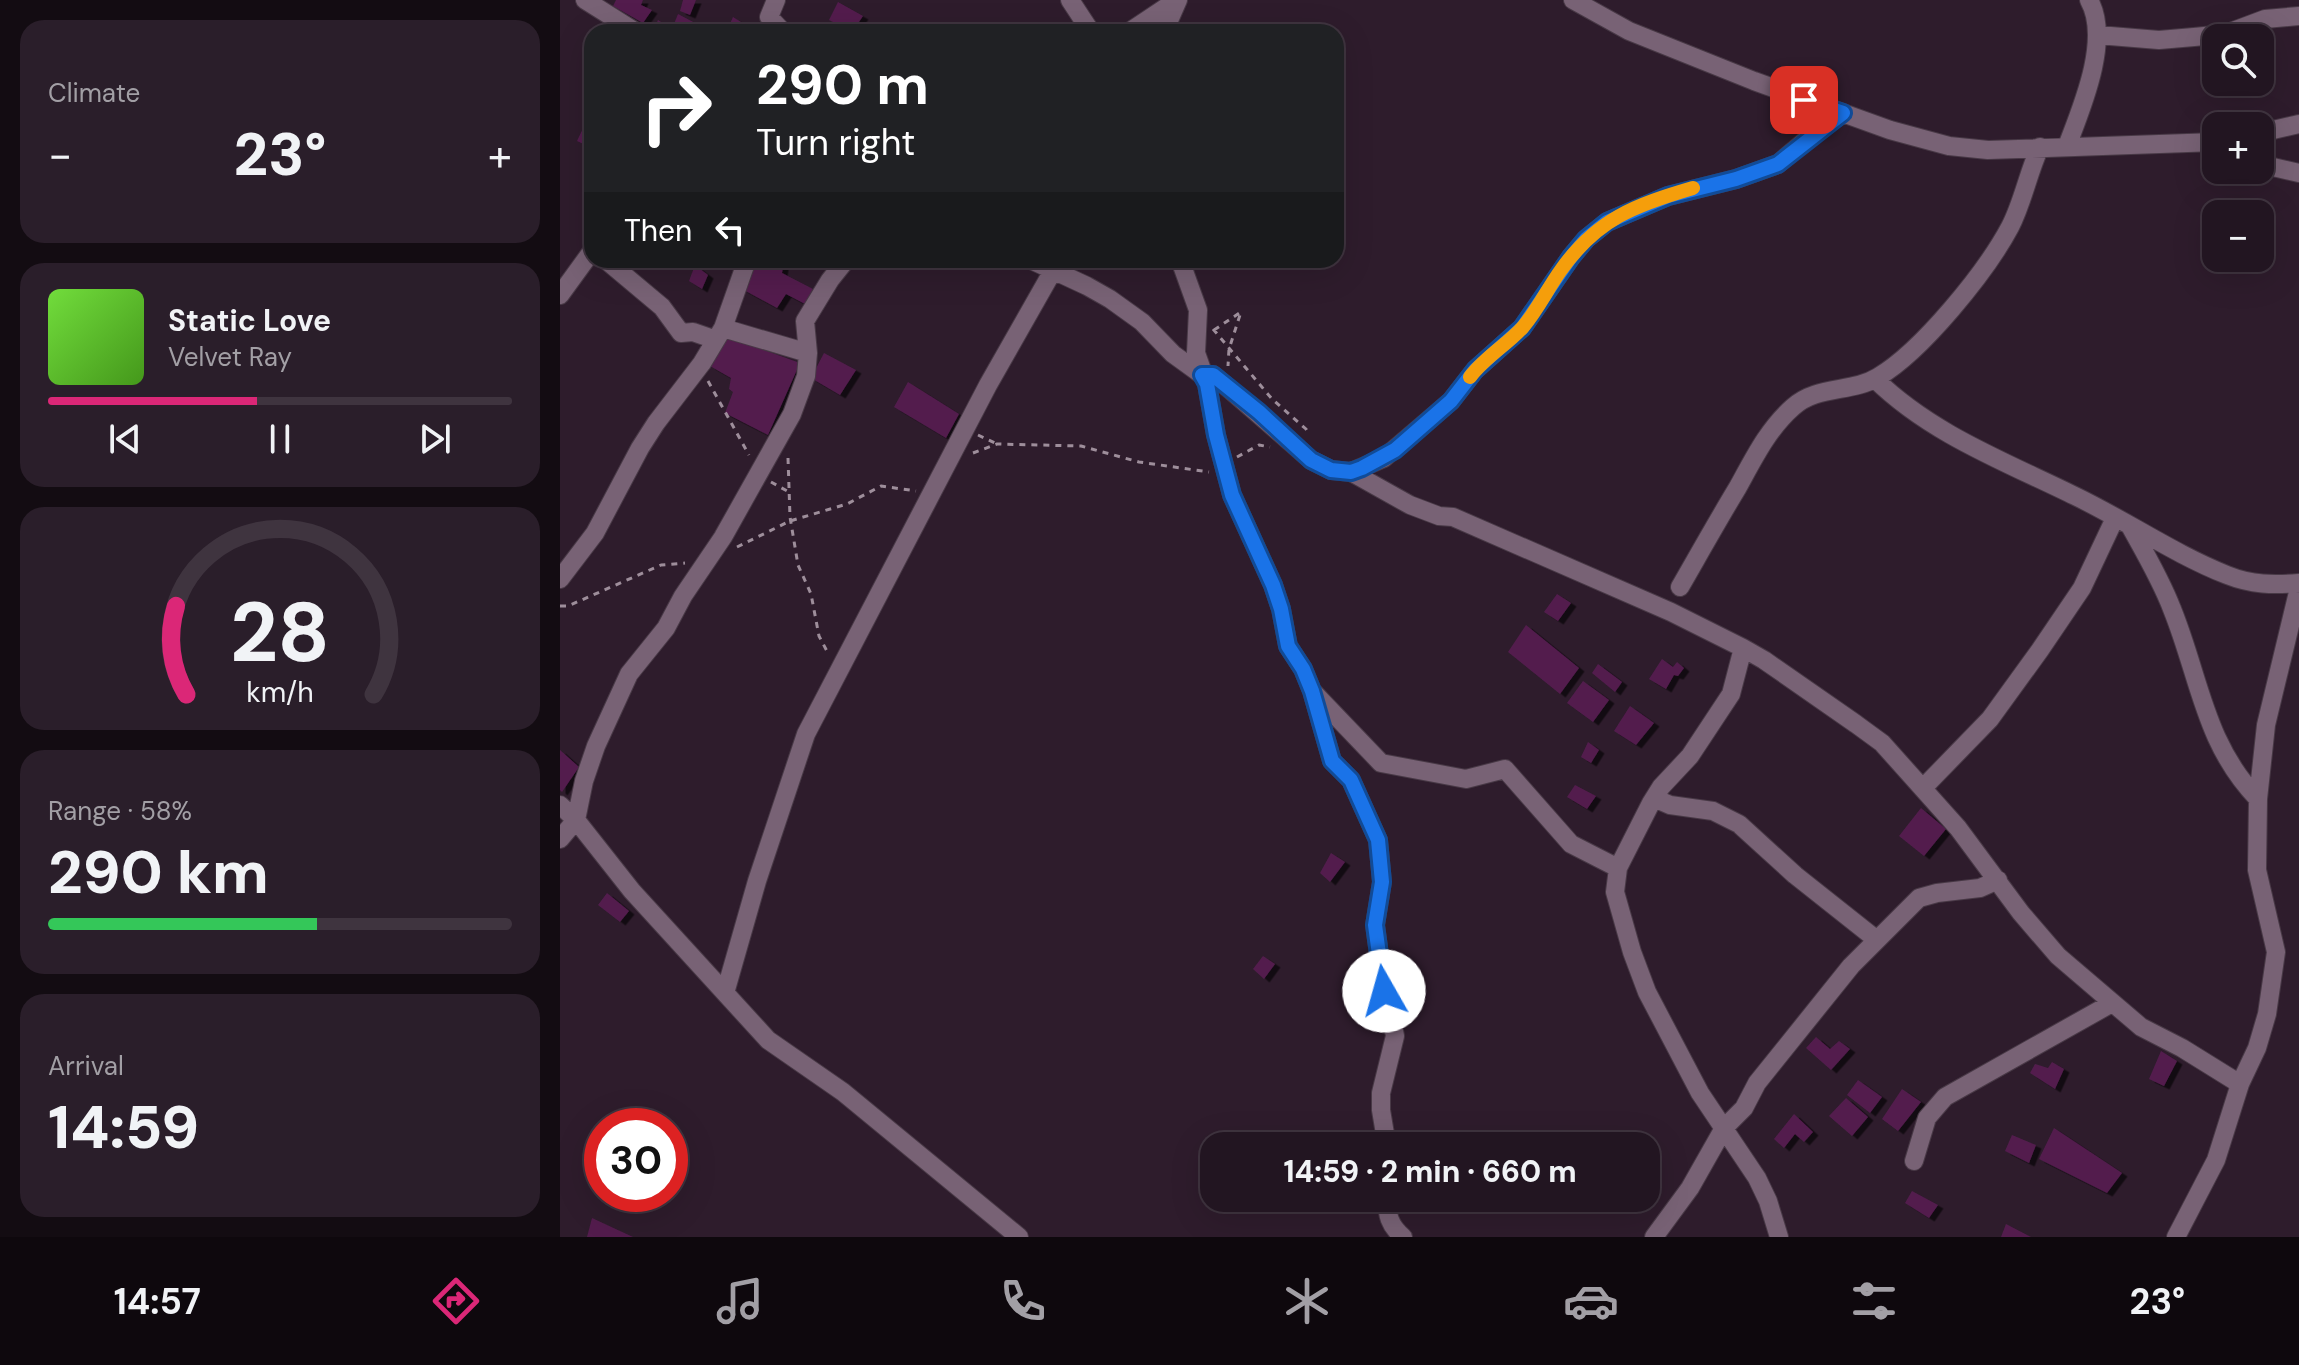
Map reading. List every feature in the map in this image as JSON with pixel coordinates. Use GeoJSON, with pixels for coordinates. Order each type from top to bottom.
{"type":"FeatureCollection","features":[{"type":"Feature","properties":{"kind":"street"},"geometry":{"type":"LineString","coordinates":[[585,0],[623,24]]}},
{"type":"Feature","properties":{"kind":"street"},"geometry":{"type":"LineString","coordinates":[[776,0],[769,17],[776,24]]}},
{"type":"Feature","properties":{"kind":"street"},"geometry":{"type":"LineString","coordinates":[[1070,0],[1086,24]]}},
{"type":"Feature","properties":{"kind":"street"},"geometry":{"type":"LineString","coordinates":[[1141,24],[1178,0]]}},
{"type":"Feature","properties":{"kind":"street"},"geometry":{"type":"LineString","coordinates":[[1168,24],[1178,0]]}},
{"type":"Feature","properties":{"kind":"street"},"geometry":{"type":"LineString","coordinates":[[1573,0],[1629,31],[1843,113],[1949,146],[1988,150],[2202,143]]}},
{"type":"Feature","properties":{"kind":"street"},"geometry":{"type":"LineString","coordinates":[[2067,146],[2087,94],[2098,35],[2089,0]]}},
{"type":"Feature","properties":{"kind":"street"},"geometry":{"type":"LineString","coordinates":[[2259,0],[2265,19]]}},
{"type":"Feature","properties":{"kind":"street"},"geometry":{"type":"LineString","coordinates":[[2098,35],[2159,40],[2225,34],[2265,19],[2299,16]]}},
{"type":"Feature","properties":{"kind":"street"},"geometry":{"type":"LineString","coordinates":[[1351,472],[1384,458],[1451,401],[1475,370],[1522,328],[1571,257],[1586,239],[1607,222],[1668,196],[1736,179],[1778,164],[1843,113]]}},
{"type":"Feature","properties":{"kind":"street"},"geometry":{"type":"LineString","coordinates":[[2274,130],[2299,124]]}},
{"type":"Feature","properties":{"kind":"street"},"geometry":{"type":"LineString","coordinates":[[1680,587],[1768,433],[1795,405],[1817,393],[1875,379],[1928,337],[2000,244],[2015,215],[2040,147]]}},
{"type":"Feature","properties":{"kind":"street"},"geometry":{"type":"LineString","coordinates":[[2274,167],[2299,173]]}},
{"type":"Feature","properties":{"kind":"street"},"geometry":{"type":"LineString","coordinates":[[560,295],[584,262]]}},
{"type":"Feature","properties":{"kind":"street"},"geometry":{"type":"LineString","coordinates":[[616,268],[662,307],[681,333],[719,334],[808,353]]}},
{"type":"Feature","properties":{"kind":"street"},"geometry":{"type":"LineString","coordinates":[[560,579],[595,533],[656,423],[700,366],[719,334],[744,268]]}},
{"type":"Feature","properties":{"kind":"street"},"geometry":{"type":"LineString","coordinates":[[560,839],[576,820],[584,781],[596,746],[629,674],[666,628],[784,429],[806,376],[808,353],[805,321],[840,268]]}},
{"type":"Feature","properties":{"kind":"street"},"geometry":{"type":"LineString","coordinates":[[725,993],[757,881],[806,734],[932,491],[1054,268]]}},
{"type":"Feature","properties":{"kind":"street"},"geometry":{"type":"LineString","coordinates":[[1061,268],[1142,322],[1173,354],[1202,375],[1213,375],[1311,460],[1331,470],[1351,472],[1410,505],[1439,516],[1453,517],[1671,612],[1775,667],[1882,743],[1958,828],[2044,941],[2112,1003],[2141,1027],[2240,1084]]}},
{"type":"Feature","properties":{"kind":"street"},"geometry":{"type":"LineString","coordinates":[[1183,268],[1198,310],[1196,353],[1207,384],[1227,475],[1242,518],[1273,585],[1288,646],[1303,669],[1312,691],[1332,761],[1351,780],[1378,840],[1382,882],[1375,925],[1384,991],[1395,1036],[1381,1093],[1385,1132]]}},
{"type":"Feature","properties":{"kind":"street"},"geometry":{"type":"LineString","coordinates":[[1875,379],[1917,414],[1959,439],[2229,576],[2266,586],[2299,585],[2266,725],[2258,799],[2257,870],[2276,952],[2267,1014],[2257,1048],[2240,1084],[2216,1160],[2176,1237]]}},
{"type":"Feature","properties":{"kind":"street"},"geometry":{"type":"LineString","coordinates":[[1923,788],[1990,719],[2082,588],[2122,522]]}},
{"type":"Feature","properties":{"kind":"street"},"geometry":{"type":"LineString","coordinates":[[2122,522],[2150,561],[2173,610],[2216,739],[2237,777],[2258,799]]}},
{"type":"Feature","properties":{"kind":"street"},"geometry":{"type":"LineString","coordinates":[[1743,648],[1731,694],[1690,756],[1654,798],[1618,868],[1615,892],[1647,992],[1700,1093],[1757,1178],[1779,1237]]}},
{"type":"Feature","properties":{"kind":"street"},"geometry":{"type":"LineString","coordinates":[[1312,691],[1381,763],[1466,779],[1505,769],[1571,844],[1618,868]]}},
{"type":"Feature","properties":{"kind":"street"},"geometry":{"type":"LineString","coordinates":[[1654,798],[1670,805],[1713,811],[1739,824],[1795,875],[1877,940]]}},
{"type":"Feature","properties":{"kind":"street"},"geometry":{"type":"LineString","coordinates":[[560,805],[753,1026],[782,1052],[814,1070],[843,1092],[1019,1237]]}},
{"type":"Feature","properties":{"kind":"street"},"geometry":{"type":"LineString","coordinates":[[560,845],[574,840],[594,842]]}},
{"type":"Feature","properties":{"kind":"street"},"geometry":{"type":"LineString","coordinates":[[1654,1237],[1690,1188],[1724,1128],[1744,1108],[1757,1083],[1830,991],[1877,940],[1919,898],[1980,888],[1998,880]]}},
{"type":"Feature","properties":{"kind":"street"},"geometry":{"type":"LineString","coordinates":[[1914,1161],[1927,1118],[1945,1097],[2112,1003]]}},
{"type":"Feature","properties":{"kind":"street"},"geometry":{"type":"LineString","coordinates":[[1387,1212],[1394,1230],[1403,1237]]}},
{"type":"Feature","properties":{"kind":"path"},"geometry":{"type":"LineString","coordinates":[[1198,310],[1272,399]]}},
{"type":"Feature","properties":{"kind":"path"},"geometry":{"type":"LineString","coordinates":[[1196,342],[1241,312],[1229,349],[1226,386]]}},
{"type":"Feature","properties":{"kind":"path"},"geometry":{"type":"LineString","coordinates":[[700,366],[726,418],[760,472],[789,492]]}},
{"type":"Feature","properties":{"kind":"path"},"geometry":{"type":"LineString","coordinates":[[784,429],[790,521],[798,565],[811,594],[819,636],[838,673]]}},
{"type":"Feature","properties":{"kind":"path"},"geometry":{"type":"LineString","coordinates":[[948,462],[997,444],[1081,446],[1139,462],[1227,475],[1234,458],[1259,445],[1271,447]]}},
{"type":"Feature","properties":{"kind":"path"},"geometry":{"type":"LineString","coordinates":[[732,549],[790,521],[847,504],[881,486],[904,491],[932,491]]}},
{"type":"Feature","properties":{"kind":"path"},"geometry":{"type":"LineString","coordinates":[[560,606],[568,606],[661,565],[706,562]]}},
{"type":"Feature","properties":{"kind":"building"},"geometry":{"type":"Polygon","coordinates":[[[616,0],[643,0],[641,5],[652,10],[643,23],[613,6],[616,0]]]}},
{"type":"Feature","properties":{"kind":"building"},"geometry":{"type":"Polygon","coordinates":[[[683,0],[696,0],[690,15],[680,11],[683,0]]]}},
{"type":"Feature","properties":{"kind":"building"},"geometry":{"type":"Polygon","coordinates":[[[838,2],[863,16],[858,24],[837,24],[829,20],[838,2]]]}},
{"type":"Feature","properties":{"kind":"building"},"geometry":{"type":"Polygon","coordinates":[[[678,14],[697,24],[674,24],[678,14]]]}},
{"type":"Feature","properties":{"kind":"building"},"geometry":{"type":"Polygon","coordinates":[[[733,17],[744,24],[730,24],[733,17]]]}},
{"type":"Feature","properties":{"kind":"building"},"geometry":{"type":"Polygon","coordinates":[[[584,126],[584,144],[577,141],[584,126]]]}},
{"type":"Feature","properties":{"kind":"building"},"geometry":{"type":"Polygon","coordinates":[[[694,268],[708,275],[702,289],[689,281],[694,268]]]}},
{"type":"Feature","properties":{"kind":"building"},"geometry":{"type":"Polygon","coordinates":[[[751,268],[783,268],[782,273],[813,289],[805,304],[786,294],[777,308],[742,289],[751,268]]]}},
{"type":"Feature","properties":{"kind":"building"},"geometry":{"type":"Polygon","coordinates":[[[725,336],[800,363],[768,435],[725,413],[733,392],[729,389],[731,378],[710,366],[725,336]]]}},
{"type":"Feature","properties":{"kind":"building"},"geometry":{"type":"Polygon","coordinates":[[[824,353],[856,370],[840,395],[811,378],[824,353]]]}},
{"type":"Feature","properties":{"kind":"building"},"geometry":{"type":"Polygon","coordinates":[[[908,382],[959,414],[946,438],[894,407],[908,382]]]}},
{"type":"Feature","properties":{"kind":"building"},"geometry":{"type":"Polygon","coordinates":[[[1557,594],[1571,603],[1558,621],[1544,612],[1557,594]]]}},
{"type":"Feature","properties":{"kind":"building"},"geometry":{"type":"Polygon","coordinates":[[[1526,625],[1579,668],[1560,694],[1508,652],[1526,625]]]}},
{"type":"Feature","properties":{"kind":"building"},"geometry":{"type":"Polygon","coordinates":[[[1662,659],[1673,667],[1677,662],[1684,668],[1678,676],[1674,675],[1666,689],[1649,679],[1662,659]]]}},
{"type":"Feature","properties":{"kind":"building"},"geometry":{"type":"Polygon","coordinates":[[[1598,664],[1622,682],[1615,692],[1592,673],[1598,664]]]}},
{"type":"Feature","properties":{"kind":"building"},"geometry":{"type":"Polygon","coordinates":[[[1583,681],[1609,700],[1593,722],[1567,703],[1583,681]]]}},
{"type":"Feature","properties":{"kind":"building"},"geometry":{"type":"Polygon","coordinates":[[[1630,706],[1654,723],[1636,745],[1614,731],[1630,706]]]}},
{"type":"Feature","properties":{"kind":"building"},"geometry":{"type":"Polygon","coordinates":[[[1588,742],[1599,750],[1591,763],[1581,757],[1588,742]]]}},
{"type":"Feature","properties":{"kind":"building"},"geometry":{"type":"Polygon","coordinates":[[[560,750],[579,767],[562,792],[560,790],[560,750]]]}},
{"type":"Feature","properties":{"kind":"building"},"geometry":{"type":"Polygon","coordinates":[[[1575,785],[1596,796],[1587,809],[1567,797],[1575,785]]]}},
{"type":"Feature","properties":{"kind":"building"},"geometry":{"type":"Polygon","coordinates":[[[1921,808],[1946,829],[1924,856],[1899,836],[1921,808]]]}},
{"type":"Feature","properties":{"kind":"building"},"geometry":{"type":"Polygon","coordinates":[[[1331,853],[1345,862],[1330,882],[1320,873],[1331,853]]]}},
{"type":"Feature","properties":{"kind":"building"},"geometry":{"type":"Polygon","coordinates":[[[607,893],[629,911],[620,922],[598,905],[607,893]]]}},
{"type":"Feature","properties":{"kind":"building"},"geometry":{"type":"Polygon","coordinates":[[[1263,956],[1275,964],[1264,979],[1253,969],[1263,956]]]}},
{"type":"Feature","properties":{"kind":"building"},"geometry":{"type":"Polygon","coordinates":[[[1816,1037],[1830,1049],[1839,1041],[1850,1049],[1831,1070],[1806,1048],[1816,1037]]]}},
{"type":"Feature","properties":{"kind":"building"},"geometry":{"type":"Polygon","coordinates":[[[2161,1051],[2177,1061],[2164,1086],[2149,1079],[2161,1051]]]}},
{"type":"Feature","properties":{"kind":"building"},"geometry":{"type":"Polygon","coordinates":[[[2052,1062],[2064,1069],[2055,1089],[2030,1073],[2035,1064],[2048,1068],[2052,1062]]]}},
{"type":"Feature","properties":{"kind":"building"},"geometry":{"type":"Polygon","coordinates":[[[1858,1080],[1882,1097],[1870,1113],[1847,1095],[1858,1080]]]}},
{"type":"Feature","properties":{"kind":"building"},"geometry":{"type":"Polygon","coordinates":[[[1902,1089],[1921,1102],[1898,1131],[1882,1119],[1902,1089]]]}},
{"type":"Feature","properties":{"kind":"building"},"geometry":{"type":"Polygon","coordinates":[[[1846,1098],[1868,1117],[1852,1136],[1829,1116],[1846,1098]]]}},
{"type":"Feature","properties":{"kind":"building"},"geometry":{"type":"Polygon","coordinates":[[[1794,1114],[1813,1132],[1804,1142],[1795,1134],[1784,1148],[1774,1139],[1794,1114]]]}},
{"type":"Feature","properties":{"kind":"building"},"geometry":{"type":"Polygon","coordinates":[[[2054,1128],[2122,1173],[2107,1193],[2039,1159],[2054,1128]]]}},
{"type":"Feature","properties":{"kind":"building"},"geometry":{"type":"Polygon","coordinates":[[[2012,1135],[2036,1145],[2029,1163],[2005,1151],[2012,1135]]]}},
{"type":"Feature","properties":{"kind":"building"},"geometry":{"type":"Polygon","coordinates":[[[1912,1191],[1938,1205],[1929,1218],[1905,1203],[1912,1191]]]}},
{"type":"Feature","properties":{"kind":"building"},"geometry":{"type":"Polygon","coordinates":[[[592,1218],[633,1237],[587,1237],[592,1218]]]}},
{"type":"Feature","properties":{"kind":"building"},"geometry":{"type":"Polygon","coordinates":[[[2006,1224],[2031,1237],[2001,1237],[2006,1224]]]}},
{"type":"Feature","properties":{"kind":"slow traffic"},"geometry":{"type":"LineString","coordinates":[[1470,377],[1522,328],[1586,239],[1626,212],[1693,188]]}},
{"type":"Feature","properties":{"kind":"route"},"geometry":{"type":"LineString","coordinates":[[1384,991],[1375,925],[1382,882],[1378,840],[1351,780],[1332,761],[1312,691],[1303,669],[1288,646],[1273,585],[1232,495],[1216,435],[1207,384],[1202,375],[1213,375],[1311,460],[1326,468],[1351,472],[1375,463],[1395,450],[1451,401],[1475,370],[1522,328],[1571,257],[1586,239],[1607,222],[1668,196],[1736,179],[1778,164],[1843,113],[1804,100]]}}]}
